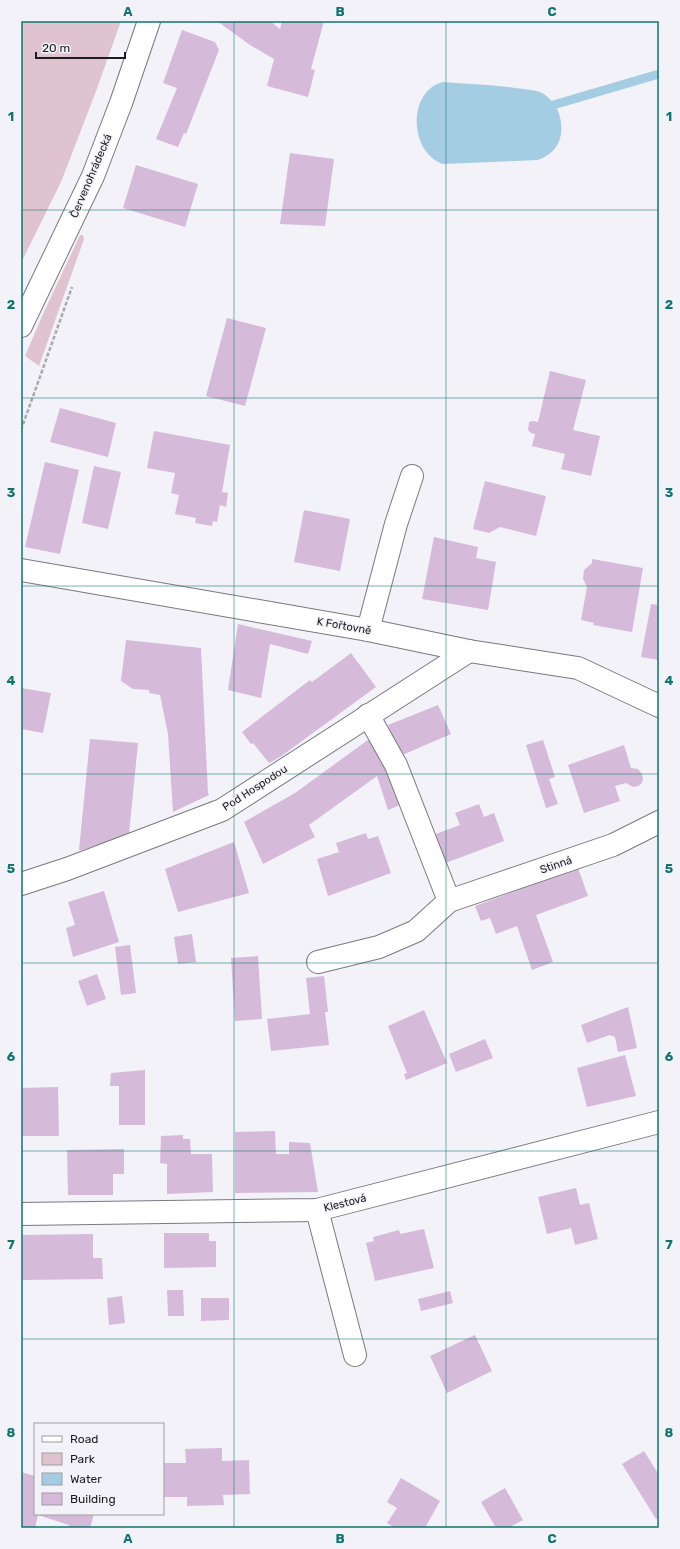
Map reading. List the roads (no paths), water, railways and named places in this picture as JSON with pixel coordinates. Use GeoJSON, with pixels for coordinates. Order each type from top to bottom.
{"type":"FeatureCollection","features":[{"type":"Feature","properties":{"kind":"street","name":"Červenohrádecká"},"geometry":{"type":"LineString","coordinates":[[21,326],[92,176],[121,103],[149,21]]}},
{"type":"Feature","properties":{"kind":"street"},"geometry":{"type":"LineString","coordinates":[[368,630],[396,524],[412,476]]}},
{"type":"Feature","properties":{"kind":"street","name":"K Fořtovně"},"geometry":{"type":"LineString","coordinates":[[21,570],[368,630],[469,651],[578,668],[658,705]]}},
{"type":"Feature","properties":{"kind":"street","name":"Pod Hospodou"},"geometry":{"type":"LineString","coordinates":[[21,884],[67,869],[222,810],[469,651]]}},
{"type":"Feature","properties":{"kind":"street"},"geometry":{"type":"LineString","coordinates":[[368,715],[396,765],[449,901]]}},
{"type":"Feature","properties":{"kind":"street","name":"Stinná"},"geometry":{"type":"LineString","coordinates":[[318,962],[379,947],[416,931],[449,901],[614,846],[659,822]]}},
{"type":"Feature","properties":{"kind":"street","name":"Klestová"},"geometry":{"type":"LineString","coordinates":[[21,1214],[317,1210],[659,1122]]}},
{"type":"Feature","properties":{"kind":"street"},"geometry":{"type":"LineString","coordinates":[[317,1210],[355,1355]]}},
{"type":"Feature","properties":{"kind":"water"},"geometry":{"type":"Polygon","coordinates":[[[443,82],[503,86],[534,90],[542,93],[556,106],[560,117],[561,134],[556,147],[546,156],[538,160],[443,164],[432,158],[424,148],[419,136],[417,122],[418,109],[423,97],[431,88],[443,82]]]}},
{"type":"Feature","properties":{"kind":"waterway"},"geometry":{"type":"LineString","coordinates":[[543,108],[659,74]]}}]}
